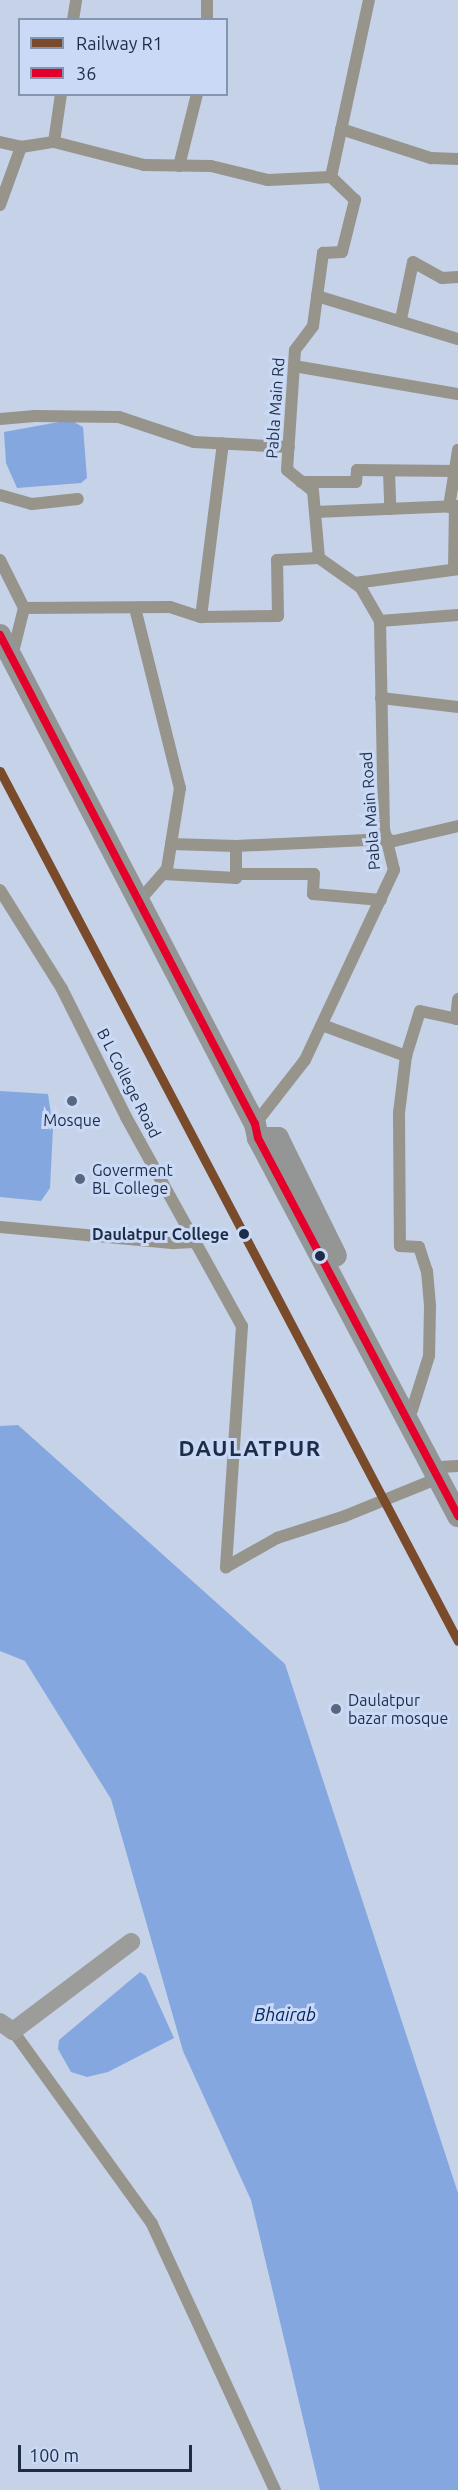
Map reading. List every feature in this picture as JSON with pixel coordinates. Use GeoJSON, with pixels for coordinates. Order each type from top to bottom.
{"type":"FeatureCollection","features":[{"type":"Feature","properties":{"kind":"highway"},"geometry":{"type":"LineString","coordinates":[[0,635],[256,1131],[445,1471],[458,1516]]}},
{"type":"Feature","properties":{"kind":"highway"},"geometry":{"type":"LineString","coordinates":[[256,1131],[278,1138],[412,1410],[458,1497]]}},
{"type":"Feature","properties":{"kind":"street"},"geometry":{"type":"LineString","coordinates":[[73,18],[76,0]]}},
{"type":"Feature","properties":{"kind":"street"},"geometry":{"type":"LineString","coordinates":[[207,0],[207,18]]}},
{"type":"Feature","properties":{"kind":"street"},"geometry":{"type":"LineString","coordinates":[[0,142],[21,147],[54,142],[144,165],[211,166],[268,180],[331,177],[369,0]]}},
{"type":"Feature","properties":{"kind":"street"},"geometry":{"type":"LineString","coordinates":[[54,142],[61,96]]}},
{"type":"Feature","properties":{"kind":"street"},"geometry":{"type":"LineString","coordinates":[[179,166],[196,96]]}},
{"type":"Feature","properties":{"kind":"street"},"geometry":{"type":"LineString","coordinates":[[341,129],[431,158],[458,159]]}},
{"type":"Feature","properties":{"kind":"street"},"geometry":{"type":"LineString","coordinates":[[0,205],[21,147]]}},
{"type":"Feature","properties":{"kind":"street","name":"Pabla Main Rd"},"geometry":{"type":"LineString","coordinates":[[319,558],[313,491],[287,470],[295,350],[313,326],[323,253],[342,252],[355,200],[331,177]]}},
{"type":"Feature","properties":{"kind":"street"},"geometry":{"type":"LineString","coordinates":[[401,319],[413,262],[442,278],[458,278]]}},
{"type":"Feature","properties":{"kind":"street"},"geometry":{"type":"LineString","coordinates":[[317,296],[401,319],[458,339]]}},
{"type":"Feature","properties":{"kind":"street"},"geometry":{"type":"LineString","coordinates":[[294,366],[458,394]]}},
{"type":"Feature","properties":{"kind":"street"},"geometry":{"type":"LineString","coordinates":[[0,419],[35,416],[119,417],[194,442],[289,447]]}},
{"type":"Feature","properties":{"kind":"street"},"geometry":{"type":"LineString","coordinates":[[201,616],[223,443]]}},
{"type":"Feature","properties":{"kind":"street"},"geometry":{"type":"LineString","coordinates":[[355,583],[456,569],[454,506],[458,450]]}},
{"type":"Feature","properties":{"kind":"street"},"geometry":{"type":"LineString","coordinates":[[301,482],[356,482],[357,470],[455,471]]}},
{"type":"Feature","properties":{"kind":"street"},"geometry":{"type":"LineString","coordinates":[[389,471],[390,509]]}},
{"type":"Feature","properties":{"kind":"street"},"geometry":{"type":"LineString","coordinates":[[0,495],[32,504],[78,499]]}},
{"type":"Feature","properties":{"kind":"street"},"geometry":{"type":"LineString","coordinates":[[315,512],[454,506]]}},
{"type":"Feature","properties":{"kind":"street"},"geometry":{"type":"LineString","coordinates":[[24,608],[170,607],[201,616],[278,616],[277,561],[319,558],[355,583],[380,621],[458,615]]}},
{"type":"Feature","properties":{"kind":"street"},"geometry":{"type":"LineString","coordinates":[[0,560],[24,608],[12,656]]}},
{"type":"Feature","properties":{"kind":"street"},"geometry":{"type":"LineString","coordinates":[[135,608],[180,789],[171,844],[163,874],[138,902]]}},
{"type":"Feature","properties":{"kind":"street","name":"Pabla Main Road"},"geometry":{"type":"LineString","coordinates":[[256,1131],[305,1060],[394,870],[390,840],[384,829],[380,621]]}},
{"type":"Feature","properties":{"kind":"street"},"geometry":{"type":"LineString","coordinates":[[381,698],[458,707]]}},
{"type":"Feature","properties":{"kind":"street"},"geometry":{"type":"LineString","coordinates":[[171,844],[236,846],[390,840],[458,826]]}},
{"type":"Feature","properties":{"kind":"street"},"geometry":{"type":"LineString","coordinates":[[163,874],[236,878],[236,846]]}},
{"type":"Feature","properties":{"kind":"street"},"geometry":{"type":"LineString","coordinates":[[236,874],[314,874],[313,894],[381,900]]}},
{"type":"Feature","properties":{"kind":"street","name":"B L College Road"},"geometry":{"type":"LineString","coordinates":[[0,890],[62,989],[194,1242],[242,1326],[226,1567],[277,1538],[345,1516],[445,1471]]}},
{"type":"Feature","properties":{"kind":"street"},"geometry":{"type":"LineString","coordinates":[[412,1410],[429,1356],[430,1306],[427,1271],[419,1247],[400,1246],[399,1113],[406,1056],[420,1011],[457,1019],[458,999]]}},
{"type":"Feature","properties":{"kind":"street"},"geometry":{"type":"LineString","coordinates":[[322,1025],[406,1056]]}},
{"type":"Feature","properties":{"kind":"street"},"geometry":{"type":"LineString","coordinates":[[0,1227],[174,1243],[194,1242]]}},
{"type":"Feature","properties":{"kind":"street"},"geometry":{"type":"LineString","coordinates":[[131,1942],[7,2027],[152,2224],[274,2490]]}},
{"type":"Feature","properties":{"kind":"water"},"geometry":{"type":"Polygon","coordinates":[[[70,420],[83,427],[87,478],[81,483],[17,488],[6,463],[4,432],[70,420]]]}},
{"type":"Feature","properties":{"kind":"water"},"geometry":{"type":"Polygon","coordinates":[[[0,1091],[48,1094],[53,1128],[50,1188],[41,1201],[0,1197],[0,1091]]]}},
{"type":"Feature","properties":{"kind":"water","name":"Bhairab"},"geometry":{"type":"Polygon","coordinates":[[[18,1425],[285,1664],[458,2193],[458,2490],[320,2490],[251,2200],[183,2051],[111,1799],[25,1661],[0,1651],[0,1426],[18,1425]]]}},
{"type":"Feature","properties":{"kind":"water"},"geometry":{"type":"Polygon","coordinates":[[[140,1972],[146,1976],[174,2038],[108,2072],[87,2077],[71,2072],[58,2049],[59,2040],[140,1972]]]}},
{"type":"Feature","properties":{"kind":"rail line","name":"R1"},"geometry":{"type":"LineString","coordinates":[[0,771],[458,1641]]}},
{"type":"Feature","properties":{"kind":"transit line","name":"36"},"geometry":{"type":"LineString","coordinates":[[0,635],[255,1124],[258,1138],[458,1516]]}},
{"type":"Feature","properties":{"kind":"place","name":"Mosque"},"geometry":{"type":"Point","coordinates":[72,1101]}},
{"type":"Feature","properties":{"kind":"place","name":"Goverment BL College"},"geometry":{"type":"Point","coordinates":[80,1179]}},
{"type":"Feature","properties":{"kind":"place","name":"Daulatpur College"},"geometry":{"type":"Point","coordinates":[244,1234]}},
{"type":"Feature","properties":{"kind":"place","name":"Daulatpur bazar mosque"},"geometry":{"type":"Point","coordinates":[336,1709]}},
{"type":"Feature","properties":{"kind":"district","name":"DAULATPUR"},"geometry":{"type":"Point","coordinates":[250,1448]}}]}
